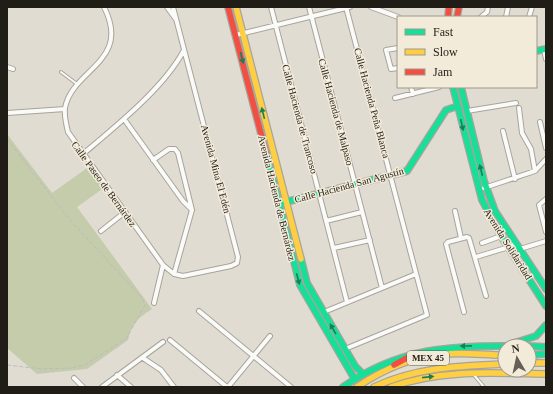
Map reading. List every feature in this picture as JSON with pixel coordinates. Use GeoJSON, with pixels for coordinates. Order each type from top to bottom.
{"type":"FeatureCollection","features":[{"type":"Feature","properties":{"kind":"street"},"geometry":{"type":"LineString","coordinates":[[7,114],[65,109],[70,94],[103,58],[107,50],[110,34],[107,13],[104,7]]}},
{"type":"Feature","properties":{"kind":"street"},"geometry":{"type":"LineString","coordinates":[[167,7],[177,22]]}},
{"type":"Feature","properties":{"kind":"street","name":"Avenida Mina El Edén"},"geometry":{"type":"LineString","coordinates":[[171,273],[183,276],[231,266],[237,263],[238,257],[173,7]]}},
{"type":"Feature","properties":{"kind":"street","name":"Avenida Hacienda de Bernárdez"},"geometry":{"type":"LineString","coordinates":[[228,7],[300,285],[354,378]]}},
{"type":"Feature","properties":{"kind":"street","name":"Avenida Hacienda de Bernárdez"},"geometry":{"type":"LineString","coordinates":[[236,7],[307,283],[355,366],[362,373]]}},
{"type":"Feature","properties":{"kind":"street","name":"Calle Hacienda de Trancoso"},"geometry":{"type":"LineString","coordinates":[[271,7],[347,302]]}},
{"type":"Feature","properties":{"kind":"street","name":"Calle Hacienda de Malpaso"},"geometry":{"type":"LineString","coordinates":[[309,7],[382,288]]}},
{"type":"Feature","properties":{"kind":"street"},"geometry":{"type":"LineString","coordinates":[[236,35],[348,7]]}},
{"type":"Feature","properties":{"kind":"street","name":"Calle Hacienda Peña Blanca"},"geometry":{"type":"LineString","coordinates":[[345,349],[427,315],[348,7]]}},
{"type":"Feature","properties":{"kind":"street"},"geometry":{"type":"LineString","coordinates":[[371,7],[397,17]]}},
{"type":"Feature","properties":{"kind":"street"},"geometry":{"type":"LineString","coordinates":[[482,16],[487,12],[488,7]]}},
{"type":"Feature","properties":{"kind":"street"},"geometry":{"type":"LineString","coordinates":[[397,48],[386,50],[391,69],[397,68]]}},
{"type":"Feature","properties":{"kind":"street"},"geometry":{"type":"LineString","coordinates":[[83,154],[124,119],[172,70],[184,50]]}},
{"type":"Feature","properties":{"kind":"street"},"geometry":{"type":"LineString","coordinates":[[545,50],[546,58]]}},
{"type":"Feature","properties":{"kind":"street"},"geometry":{"type":"LineString","coordinates":[[7,67],[13,69]]}},
{"type":"Feature","properties":{"kind":"street"},"geometry":{"type":"LineString","coordinates":[[411,88],[413,94]]}},
{"type":"Feature","properties":{"kind":"street"},"geometry":{"type":"LineString","coordinates":[[395,98],[435,88]]}},
{"type":"Feature","properties":{"kind":"street","name":"Avenida Solidaridad"},"geometry":{"type":"LineString","coordinates":[[453,88],[478,191],[488,216],[546,306]]}},
{"type":"Feature","properties":{"kind":"street","name":"Avenida Solidaridad"},"geometry":{"type":"LineString","coordinates":[[461,88],[486,188],[495,211],[546,289]]}},
{"type":"Feature","properties":{"kind":"street"},"geometry":{"type":"LineString","coordinates":[[467,111],[516,103]]}},
{"type":"Feature","properties":{"kind":"street","name":"Calle Hacienda San Agustín"},"geometry":{"type":"LineString","coordinates":[[278,204],[407,171],[412,166],[446,110],[458,106]]}},
{"type":"Feature","properties":{"kind":"street"},"geometry":{"type":"LineString","coordinates":[[519,108],[522,133],[532,149],[535,171]]}},
{"type":"Feature","properties":{"kind":"street","name":"Calle Paseo de Bernárdez"},"geometry":{"type":"LineString","coordinates":[[65,109],[68,132],[163,265],[171,273]]}},
{"type":"Feature","properties":{"kind":"street"},"geometry":{"type":"LineString","coordinates":[[124,119],[183,201],[192,210]]}},
{"type":"Feature","properties":{"kind":"street"},"geometry":{"type":"LineString","coordinates":[[540,122],[546,148]]}},
{"type":"Feature","properties":{"kind":"street"},"geometry":{"type":"LineString","coordinates":[[503,131],[515,178]]}},
{"type":"Feature","properties":{"kind":"street"},"geometry":{"type":"LineString","coordinates":[[154,160],[169,149],[175,149],[178,153],[192,210],[171,273]]}},
{"type":"Feature","properties":{"kind":"street"},"geometry":{"type":"LineString","coordinates":[[478,191],[535,171],[546,158]]}},
{"type":"Feature","properties":{"kind":"street"},"geometry":{"type":"LineString","coordinates":[[546,199],[539,205],[546,232]]}},
{"type":"Feature","properties":{"kind":"street"},"geometry":{"type":"LineString","coordinates":[[455,211],[460,238]]}},
{"type":"Feature","properties":{"kind":"street"},"geometry":{"type":"LineString","coordinates":[[101,231],[125,212]]}},
{"type":"Feature","properties":{"kind":"street"},"geometry":{"type":"LineString","coordinates":[[326,221],[362,212]]}},
{"type":"Feature","properties":{"kind":"street"},"geometry":{"type":"LineString","coordinates":[[482,242],[501,236]]}},
{"type":"Feature","properties":{"kind":"street"},"geometry":{"type":"LineString","coordinates":[[464,312],[446,244],[460,238],[469,238],[476,257],[486,296]]}},
{"type":"Feature","properties":{"kind":"street"},"geometry":{"type":"LineString","coordinates":[[334,248],[370,240]]}},
{"type":"Feature","properties":{"kind":"street"},"geometry":{"type":"LineString","coordinates":[[520,249],[546,241]]}},
{"type":"Feature","properties":{"kind":"street"},"geometry":{"type":"LineString","coordinates":[[476,257],[509,247],[516,243]]}},
{"type":"Feature","properties":{"kind":"street"},"geometry":{"type":"LineString","coordinates":[[154,303],[163,265]]}},
{"type":"Feature","properties":{"kind":"street"},"geometry":{"type":"LineString","coordinates":[[324,312],[416,274]]}},
{"type":"Feature","properties":{"kind":"street"},"geometry":{"type":"LineString","coordinates":[[199,311],[291,387]]}},
{"type":"Feature","properties":{"kind":"street"},"geometry":{"type":"LineString","coordinates":[[534,338],[544,331],[546,325]]}},
{"type":"Feature","properties":{"kind":"street"},"geometry":{"type":"LineString","coordinates":[[170,340],[228,387],[270,336]]}},
{"type":"Feature","properties":{"kind":"street"},"geometry":{"type":"LineString","coordinates":[[102,387],[163,342]]}},
{"type":"Feature","properties":{"kind":"street"},"geometry":{"type":"LineString","coordinates":[[343,387],[362,373],[384,362],[414,354],[451,346],[497,346]]}},
{"type":"Feature","properties":{"kind":"street"},"geometry":{"type":"LineString","coordinates":[[382,372],[414,354]]}},
{"type":"Feature","properties":{"kind":"street","name":"MEX 45"},"geometry":{"type":"LineString","coordinates":[[357,387],[382,372],[443,354],[497,354]]}},
{"type":"Feature","properties":{"kind":"street"},"geometry":{"type":"LineString","coordinates":[[143,358],[161,370],[174,387]]}},
{"type":"Feature","properties":{"kind":"street","name":"MEX 45"},"geometry":{"type":"LineString","coordinates":[[374,387],[417,370],[451,366],[497,364]]}},
{"type":"Feature","properties":{"kind":"street"},"geometry":{"type":"LineString","coordinates":[[391,387],[402,382],[426,376],[546,374]]}},
{"type":"Feature","properties":{"kind":"street"},"geometry":{"type":"LineString","coordinates":[[117,375],[131,387]]}},
{"type":"Feature","properties":{"kind":"street"},"geometry":{"type":"LineString","coordinates":[[74,378],[83,387]]}},
{"type":"Feature","properties":{"kind":"lane"},"geometry":{"type":"LineString","coordinates":[[62,72],[78,84]]}},
{"type":"Feature","properties":{"kind":"lane"},"geometry":{"type":"LineString","coordinates":[[474,375],[484,387]]}},
{"type":"Feature","properties":{"kind":"path"},"geometry":{"type":"LineString","coordinates":[[7,139],[69,219],[142,298],[145,305],[126,339],[84,365],[71,368],[42,369],[7,365]]}},
{"type":"Feature","properties":{"kind":"green space"},"geometry":{"type":"Polygon","coordinates":[[[7,134],[52,193],[90,166],[105,187],[77,207],[152,309],[143,315],[133,325],[128,340],[87,369],[37,374],[7,348],[7,134]]]}},
{"type":"Feature","properties":{"kind":"traffic: fast"},"geometry":{"type":"LineString","coordinates":[[537,51],[546,49]]}},
{"type":"Feature","properties":{"kind":"traffic: fast"},"geometry":{"type":"LineString","coordinates":[[453,88],[482,200],[501,236],[546,306]]}},
{"type":"Feature","properties":{"kind":"traffic: fast"},"geometry":{"type":"LineString","coordinates":[[461,88],[484,181],[495,211],[546,289]]}},
{"type":"Feature","properties":{"kind":"traffic: fast"},"geometry":{"type":"LineString","coordinates":[[282,203],[407,171],[446,110],[458,106]]}},
{"type":"Feature","properties":{"kind":"traffic: fast"},"geometry":{"type":"LineString","coordinates":[[266,153],[300,285],[354,378]]}},
{"type":"Feature","properties":{"kind":"traffic: fast"},"geometry":{"type":"LineString","coordinates":[[301,259],[307,283],[355,366],[362,373]]}},
{"type":"Feature","properties":{"kind":"traffic: fast"},"geometry":{"type":"LineString","coordinates":[[530,338],[536,336],[546,325]]}},
{"type":"Feature","properties":{"kind":"traffic: fast"},"geometry":{"type":"LineString","coordinates":[[343,387],[364,374],[405,357],[448,348],[497,346]]}},
{"type":"Feature","properties":{"kind":"traffic: fast"},"geometry":{"type":"LineString","coordinates":[[537,346],[546,347]]}},
{"type":"Feature","properties":{"kind":"traffic: fast"},"geometry":{"type":"LineString","coordinates":[[537,355],[546,354]]}},
{"type":"Feature","properties":{"kind":"traffic: slow"},"geometry":{"type":"LineString","coordinates":[[236,7],[301,259]]}},
{"type":"Feature","properties":{"kind":"traffic: slow"},"geometry":{"type":"LineString","coordinates":[[357,387],[387,370],[420,358],[459,353],[497,355]]}},
{"type":"Feature","properties":{"kind":"traffic: slow"},"geometry":{"type":"LineString","coordinates":[[537,363],[546,363]]}},
{"type":"Feature","properties":{"kind":"traffic: slow"},"geometry":{"type":"LineString","coordinates":[[374,387],[390,380],[422,371],[454,367],[497,364]]}},
{"type":"Feature","properties":{"kind":"traffic: slow"},"geometry":{"type":"LineString","coordinates":[[391,387],[429,377],[468,373],[546,374]]}},
{"type":"Feature","properties":{"kind":"traffic: jam"},"geometry":{"type":"LineString","coordinates":[[228,7],[266,153]]}},
{"type":"Feature","properties":{"kind":"traffic: jam"},"geometry":{"type":"LineString","coordinates":[[448,16],[449,7]]}},
{"type":"Feature","properties":{"kind":"traffic: jam"},"geometry":{"type":"LineString","coordinates":[[457,16],[459,7]]}},
{"type":"Feature","properties":{"kind":"traffic: jam"},"geometry":{"type":"LineString","coordinates":[[394,365],[414,354]]}}]}
